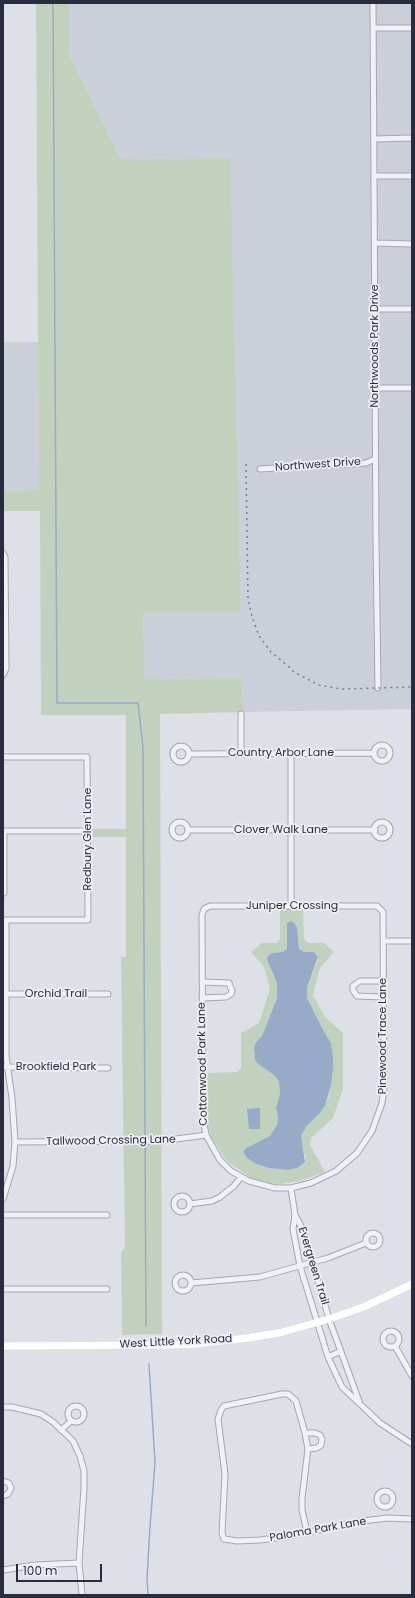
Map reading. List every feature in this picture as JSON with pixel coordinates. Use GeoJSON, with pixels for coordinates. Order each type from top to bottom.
{"type":"FeatureCollection","features":[{"type":"Feature","properties":{"kind":"main road","name":"West Little York Road"},"geometry":{"type":"LineString","coordinates":[[3,1346],[194,1344],[264,1336],[329,1319],[366,1306],[412,1284]]}},
{"type":"Feature","properties":{"kind":"street","name":"Northwoods Park Drive"},"geometry":{"type":"LineString","coordinates":[[373,3],[375,459],[378,688]]}},
{"type":"Feature","properties":{"kind":"street"},"geometry":{"type":"LineString","coordinates":[[374,28],[412,28]]}},
{"type":"Feature","properties":{"kind":"street"},"geometry":{"type":"LineString","coordinates":[[374,138],[412,138]]}},
{"type":"Feature","properties":{"kind":"street"},"geometry":{"type":"LineString","coordinates":[[374,176],[412,176]]}},
{"type":"Feature","properties":{"kind":"street"},"geometry":{"type":"LineString","coordinates":[[374,244],[412,244]]}},
{"type":"Feature","properties":{"kind":"street"},"geometry":{"type":"LineString","coordinates":[[375,309],[412,309]]}},
{"type":"Feature","properties":{"kind":"street"},"geometry":{"type":"LineString","coordinates":[[375,388],[412,388]]}},
{"type":"Feature","properties":{"kind":"street","name":"Northwest Drive"},"geometry":{"type":"LineString","coordinates":[[260,469],[366,463],[375,459]]}},
{"type":"Feature","properties":{"kind":"street"},"geometry":{"type":"LineString","coordinates":[[3,553],[5,557],[6,670],[3,675]]}},
{"type":"Feature","properties":{"kind":"street"},"geometry":{"type":"LineString","coordinates":[[241,714],[241,754]]}},
{"type":"Feature","properties":{"kind":"street"},"geometry":{"type":"LineString","coordinates":[[292,753],[292,906]]}},
{"type":"Feature","properties":{"kind":"street","name":"Country Arbor Lane"},"geometry":{"type":"LineString","coordinates":[[189,754],[374,753]]}},
{"type":"Feature","properties":{"kind":"street","name":"Redbury Glen Lane"},"geometry":{"type":"LineString","coordinates":[[3,757],[87,757],[88,831],[88,920],[4,920]]}},
{"type":"Feature","properties":{"kind":"street","name":"Clover Walk Lane"},"geometry":{"type":"LineString","coordinates":[[188,830],[375,830]]}},
{"type":"Feature","properties":{"kind":"street"},"geometry":{"type":"LineString","coordinates":[[4,893],[4,831],[88,831]]}},
{"type":"Feature","properties":{"kind":"street","name":"Juniper Crossing"},"geometry":{"type":"LineString","coordinates":[[204,909],[210,906],[377,906],[381,908]]}},
{"type":"Feature","properties":{"kind":"street","name":"Pinewood Trace Lane"},"geometry":{"type":"LineString","coordinates":[[291,1188],[311,1183],[336,1171],[357,1154],[372,1131],[382,1103],[384,1089],[384,941],[383,912],[381,908]]}},
{"type":"Feature","properties":{"kind":"street","name":"Cottonwood Park Lane"},"geometry":{"type":"LineString","coordinates":[[204,909],[202,914],[203,1118],[206,1136],[220,1160],[231,1171],[262,1186],[291,1188]]}},
{"type":"Feature","properties":{"kind":"street"},"geometry":{"type":"LineString","coordinates":[[3,1199],[13,1166],[15,1142],[12,1098],[5,1067],[4,920]]}},
{"type":"Feature","properties":{"kind":"street"},"geometry":{"type":"LineString","coordinates":[[384,941],[412,941]]}},
{"type":"Feature","properties":{"kind":"street"},"geometry":{"type":"LineString","coordinates":[[383,981],[360,981],[353,986],[353,990],[357,996],[383,997]]}},
{"type":"Feature","properties":{"kind":"street"},"geometry":{"type":"LineString","coordinates":[[202,982],[229,983],[232,991],[231,994],[226,997],[202,998]]}},
{"type":"Feature","properties":{"kind":"street","name":"Orchid Trail"},"geometry":{"type":"LineString","coordinates":[[4,994],[108,994]]}},
{"type":"Feature","properties":{"kind":"street","name":"Brookfield Park"},"geometry":{"type":"LineString","coordinates":[[5,1067],[108,1068]]}},
{"type":"Feature","properties":{"kind":"street","name":"Tallwood Crossing Lane"},"geometry":{"type":"LineString","coordinates":[[15,1142],[161,1142],[206,1136]]}},
{"type":"Feature","properties":{"kind":"street"},"geometry":{"type":"LineString","coordinates":[[190,1204],[212,1201],[220,1197],[228,1192],[241,1177]]}},
{"type":"Feature","properties":{"kind":"street","name":"Evergreen Trail"},"geometry":{"type":"LineString","coordinates":[[291,1188],[296,1215],[303,1230],[329,1319],[359,1402]]}},
{"type":"Feature","properties":{"kind":"street"},"geometry":{"type":"LineString","coordinates":[[3,1215],[107,1215]]}},
{"type":"Feature","properties":{"kind":"street","name":"Evergreen Trail"},"geometry":{"type":"LineString","coordinates":[[296,1215],[293,1229],[300,1266],[328,1357],[342,1387],[380,1423],[412,1444]]}},
{"type":"Feature","properties":{"kind":"street"},"geometry":{"type":"LineString","coordinates":[[191,1283],[260,1277],[300,1266],[366,1243]]}},
{"type":"Feature","properties":{"kind":"street"},"geometry":{"type":"LineString","coordinates":[[3,1288],[107,1289]]}},
{"type":"Feature","properties":{"kind":"street"},"geometry":{"type":"LineString","coordinates":[[395,1346],[412,1376]]}},
{"type":"Feature","properties":{"kind":"street"},"geometry":{"type":"LineString","coordinates":[[328,1357],[341,1351]]}},
{"type":"Feature","properties":{"kind":"street","name":"Paloma Park Lane"},"geometry":{"type":"LineString","coordinates":[[305,1433],[296,1401],[288,1394],[229,1404],[221,1410],[218,1419],[225,1474],[222,1533],[224,1539],[237,1541],[260,1540],[362,1521],[387,1518],[412,1519]]}},
{"type":"Feature","properties":{"kind":"street"},"geometry":{"type":"LineString","coordinates":[[3,1407],[12,1407],[41,1414],[73,1441],[80,1456],[84,1471],[79,1563],[82,1595]]}},
{"type":"Feature","properties":{"kind":"street"},"geometry":{"type":"LineString","coordinates":[[61,1430],[71,1420]]}},
{"type":"Feature","properties":{"kind":"street"},"geometry":{"type":"LineString","coordinates":[[307,1532],[302,1510],[308,1449],[305,1433],[315,1433],[320,1435],[322,1439],[321,1445],[317,1448],[308,1449]]}},
{"type":"Feature","properties":{"kind":"street"},"geometry":{"type":"LineString","coordinates":[[3,1481],[9,1483],[11,1488],[8,1494],[3,1498]]}},
{"type":"Feature","properties":{"kind":"street"},"geometry":{"type":"LineString","coordinates":[[386,1507],[387,1518]]}},
{"type":"Feature","properties":{"kind":"street"},"geometry":{"type":"LineString","coordinates":[[3,1570],[35,1565],[79,1563]]}},
{"type":"Feature","properties":{"kind":"shaded area"},"geometry":{"type":"Polygon","coordinates":[[[69,3],[412,3],[412,709],[243,712],[242,678],[145,679],[143,612],[241,610],[229,158],[121,159],[69,52],[69,3]]]}},
{"type":"Feature","properties":{"kind":"shaded area"},"geometry":{"type":"Polygon","coordinates":[[[3,342],[38,342],[39,490],[3,491],[3,342]]]}},
{"type":"Feature","properties":{"kind":"green space"},"geometry":{"type":"Polygon","coordinates":[[[36,3],[69,3],[69,53],[121,159],[230,158],[241,611],[143,612],[145,679],[242,678],[243,712],[160,714],[162,1334],[122,1335],[121,1252],[125,1248],[121,957],[126,957],[126,837],[93,837],[91,829],[126,829],[126,715],[41,715],[40,511],[3,511],[3,491],[39,490],[36,3]]]}},
{"type":"Feature","properties":{"kind":"green space"},"geometry":{"type":"Polygon","coordinates":[[[280,909],[303,909],[304,939],[308,943],[324,943],[334,952],[320,968],[313,995],[325,1017],[343,1033],[343,1089],[333,1118],[311,1138],[310,1145],[325,1172],[300,1181],[279,1184],[251,1178],[228,1162],[212,1139],[207,1124],[205,1111],[206,1073],[237,1072],[241,1068],[241,1033],[259,1023],[270,989],[264,967],[251,952],[262,943],[277,943],[280,939],[280,909]],[[291,921],[287,949],[283,952],[272,953],[267,960],[277,983],[277,998],[262,1036],[256,1042],[254,1054],[257,1063],[275,1076],[279,1082],[280,1094],[276,1108],[278,1118],[277,1125],[271,1136],[246,1148],[243,1152],[247,1158],[256,1164],[269,1168],[287,1170],[297,1168],[306,1158],[302,1147],[301,1136],[306,1127],[320,1113],[329,1097],[333,1069],[331,1043],[307,998],[307,987],[318,960],[318,956],[314,952],[304,952],[299,949],[297,927],[291,921]]]}},
{"type":"Feature","properties":{"kind":"water"},"geometry":{"type":"Polygon","coordinates":[[[291,921],[297,927],[299,949],[304,952],[314,952],[318,957],[307,987],[307,998],[331,1043],[333,1069],[331,1085],[325,1106],[306,1127],[301,1136],[305,1162],[297,1168],[287,1170],[269,1168],[256,1164],[247,1158],[243,1152],[246,1148],[270,1136],[277,1125],[278,1118],[276,1108],[280,1094],[279,1082],[275,1076],[257,1063],[254,1048],[256,1042],[262,1036],[277,998],[277,983],[267,960],[268,956],[272,953],[283,952],[287,949],[287,923],[291,921]]]}},
{"type":"Feature","properties":{"kind":"water"},"geometry":{"type":"Polygon","coordinates":[[[260,1108],[260,1129],[249,1129],[247,1109],[260,1108]]]}},
{"type":"Feature","properties":{"kind":"waterway"},"geometry":{"type":"LineString","coordinates":[[53,3],[57,703],[138,703],[143,747],[145,1139]]}},
{"type":"Feature","properties":{"kind":"waterway"},"geometry":{"type":"LineString","coordinates":[[145,1143],[146,1326]]}},
{"type":"Feature","properties":{"kind":"waterway"},"geometry":{"type":"LineString","coordinates":[[148,1595],[147,1579],[155,1462],[149,1364]]}},
{"type":"Feature","properties":{"kind":"railway"},"geometry":{"type":"LineString","coordinates":[[246,464],[248,598],[252,617],[259,636],[271,652],[294,672],[319,685],[341,689],[412,687]]}}]}
